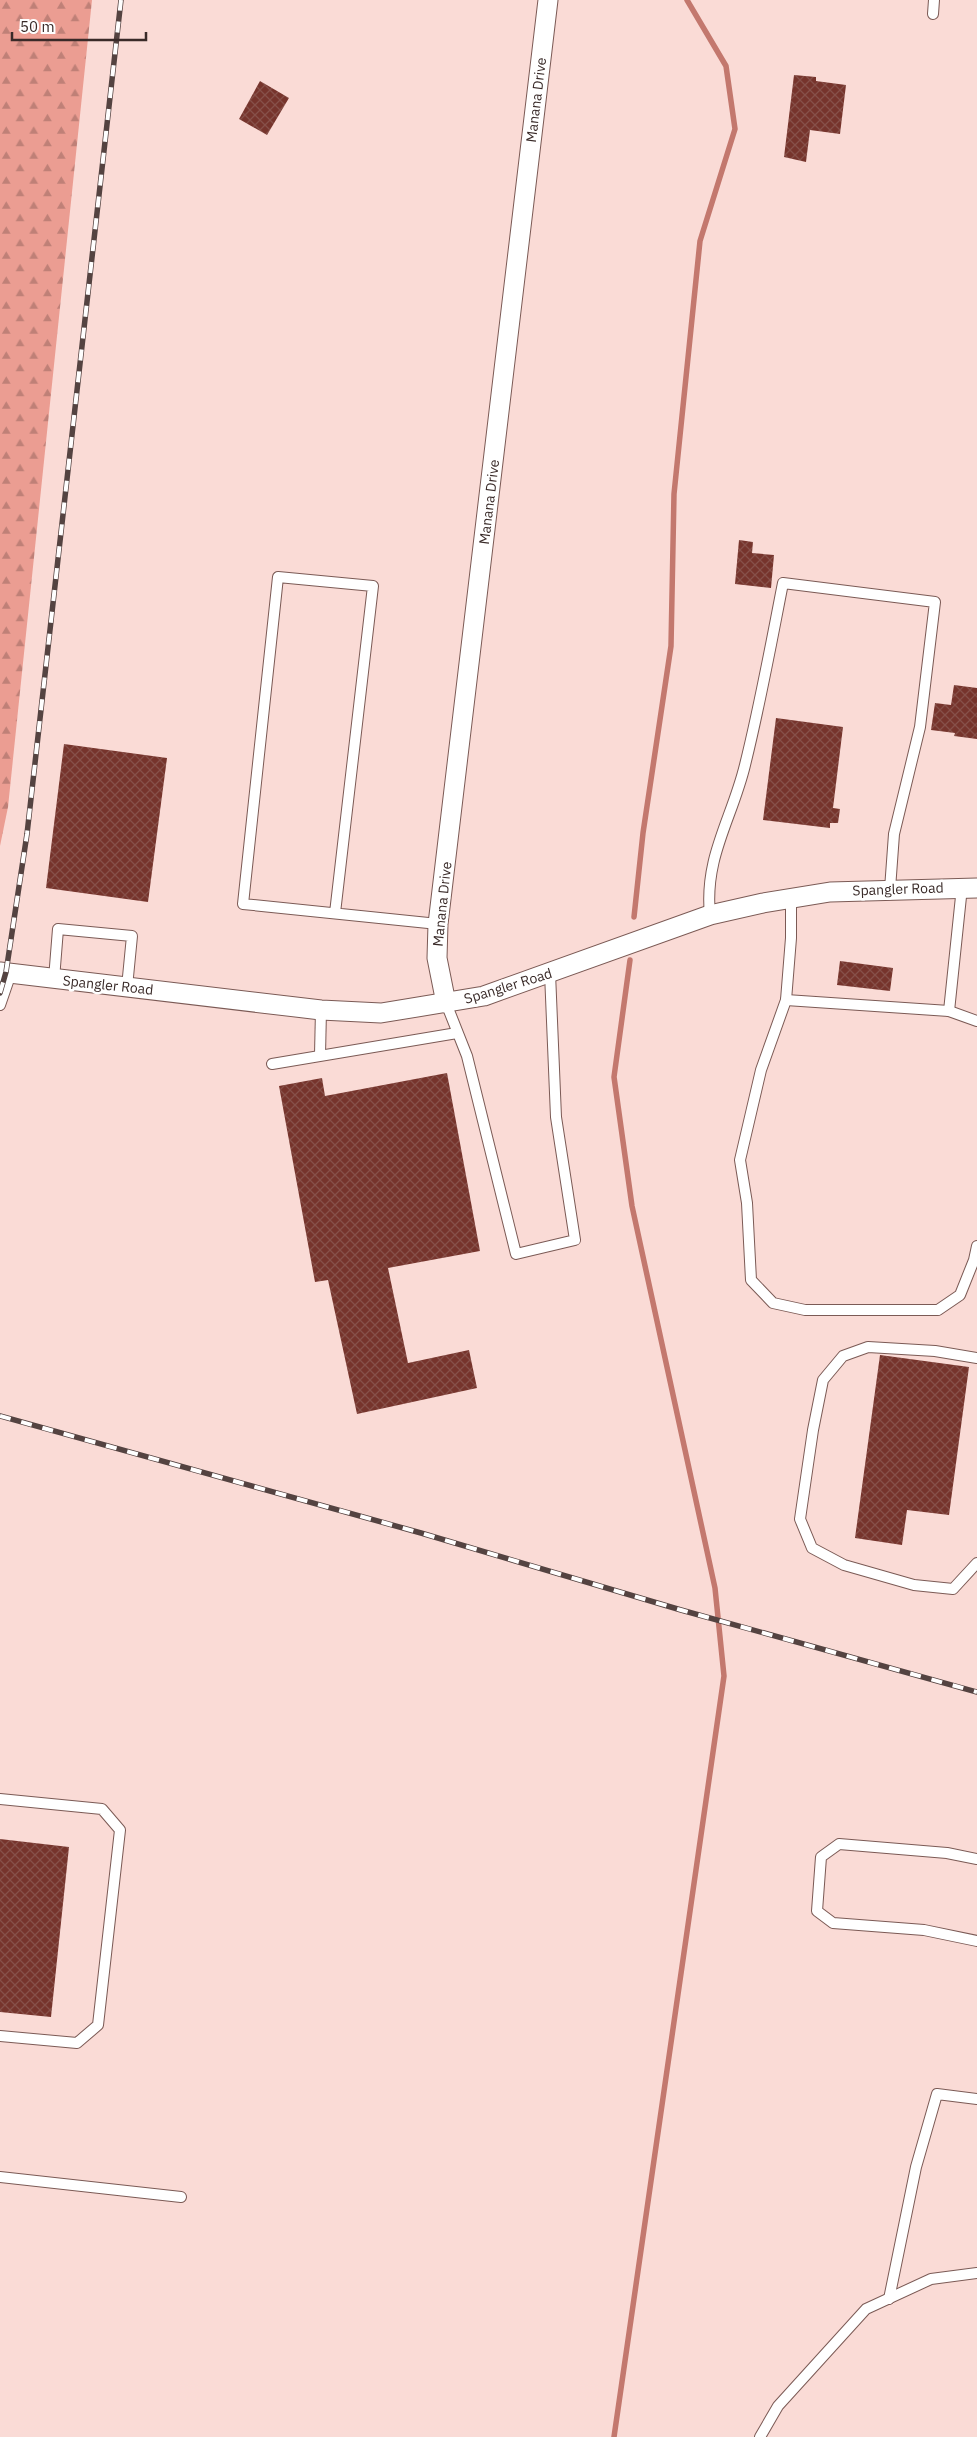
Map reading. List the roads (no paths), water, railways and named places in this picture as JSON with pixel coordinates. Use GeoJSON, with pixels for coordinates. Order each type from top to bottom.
{"type":"FeatureCollection","features":[{"type":"Feature","properties":{"kind":"street","name":"Manana Drive"},"geometry":{"type":"LineString","coordinates":[[446,1003],[437,958],[438,924],[548,0]]}},
{"type":"Feature","properties":{"kind":"street","name":"Spangler Road"},"geometry":{"type":"LineString","coordinates":[[6,972],[320,1010],[380,1013],[484,996],[710,915],[830,892],[969,888]]}},
{"type":"Feature","properties":{"kind":"lane"},"geometry":{"type":"LineString","coordinates":[[932,14],[934,0]]}},
{"type":"Feature","properties":{"kind":"lane"},"geometry":{"type":"LineString","coordinates":[[335,913],[373,586],[278,576],[243,904],[438,924]]}},
{"type":"Feature","properties":{"kind":"lane"},"geometry":{"type":"LineString","coordinates":[[710,915],[708,891],[716,849],[745,766],[783,583],[935,602],[920,727],[894,834],[890,889]]}},
{"type":"Feature","properties":{"kind":"lane"},"geometry":{"type":"LineString","coordinates":[[949,1011],[969,888]]}},
{"type":"Feature","properties":{"kind":"lane"},"geometry":{"type":"LineString","coordinates":[[791,898],[791,938],[786,1000],[760,1070],[740,1160],[747,1203],[751,1280],[773,1303],[805,1310],[938,1310],[960,1295],[974,1260],[977,1246]]}},
{"type":"Feature","properties":{"kind":"lane"},"geometry":{"type":"LineString","coordinates":[[54,979],[58,929],[132,936],[127,987]]}},
{"type":"Feature","properties":{"kind":"lane"},"geometry":{"type":"LineString","coordinates":[[0,1005],[6,972]]}},
{"type":"Feature","properties":{"kind":"lane"},"geometry":{"type":"LineString","coordinates":[[446,1003],[467,1056],[516,1254],[574,1240],[556,1116],[550,973]]}},
{"type":"Feature","properties":{"kind":"lane"},"geometry":{"type":"LineString","coordinates":[[786,1000],[949,1011],[977,1021]]}},
{"type":"Feature","properties":{"kind":"lane"},"geometry":{"type":"LineString","coordinates":[[320,1010],[320,1055]]}},
{"type":"Feature","properties":{"kind":"lane"},"geometry":{"type":"LineString","coordinates":[[272,1064],[457,1033]]}},
{"type":"Feature","properties":{"kind":"lane"},"geometry":{"type":"LineString","coordinates":[[977,1358],[935,1351],[868,1347],[843,1356],[823,1380],[813,1430],[800,1519],[812,1548],[844,1565],[914,1584],[953,1589],[977,1564]]}},
{"type":"Feature","properties":{"kind":"lane"},"geometry":{"type":"LineString","coordinates":[[0,1800],[102,1809],[120,1830],[98,2025],[77,2043],[0,2036]]}},
{"type":"Feature","properties":{"kind":"lane"},"geometry":{"type":"LineString","coordinates":[[977,1859],[947,1853],[839,1844],[821,1857],[817,1911],[833,1923],[924,1930],[977,1941]]}},
{"type":"Feature","properties":{"kind":"lane"},"geometry":{"type":"LineString","coordinates":[[889,2299],[916,2167],[937,2094],[977,2099]]}},
{"type":"Feature","properties":{"kind":"lane"},"geometry":{"type":"LineString","coordinates":[[0,2177],[180,2197]]}},
{"type":"Feature","properties":{"kind":"lane"},"geometry":{"type":"LineString","coordinates":[[760,2437],[778,2406],[866,2309],[931,2279],[977,2273]]}},
{"type":"Feature","properties":{"kind":"waterway"},"geometry":{"type":"LineString","coordinates":[[634,917],[643,833],[671,646],[674,494],[700,241],[735,129],[726,66],[687,0]]}},
{"type":"Feature","properties":{"kind":"waterway"},"geometry":{"type":"LineString","coordinates":[[614,2437],[724,1676],[715,1588],[632,1206],[614,1077],[630,960]]}},
{"type":"Feature","properties":{"kind":"railway"},"geometry":{"type":"LineString","coordinates":[[0,993],[6,972],[27,834],[121,0]]}},
{"type":"Feature","properties":{"kind":"railway"},"geometry":{"type":"LineString","coordinates":[[0,1416],[421,1533],[681,1610],[977,1692]]}}]}
